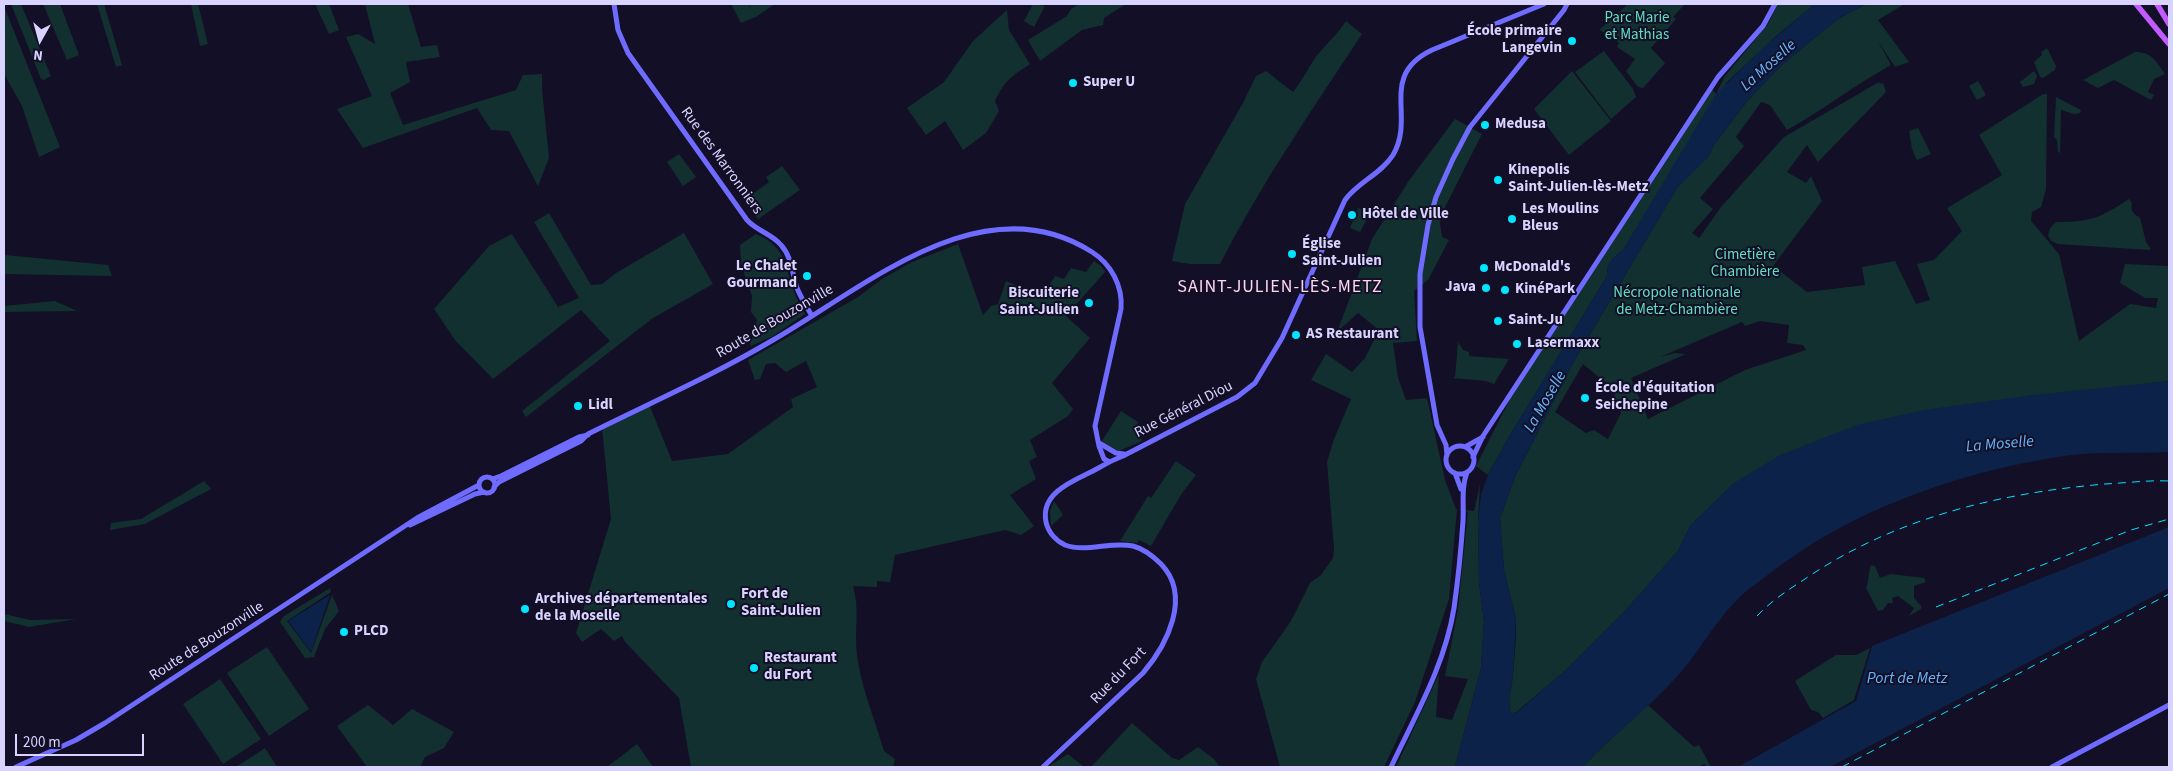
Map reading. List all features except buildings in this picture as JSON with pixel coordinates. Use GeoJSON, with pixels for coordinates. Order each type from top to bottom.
{"type":"FeatureCollection","features":[{"type":"Feature","properties":{"kind":"main road","name":"Rue des Marronniers"},"geometry":{"type":"LineString","coordinates":[[614,4],[615,20],[622,41],[656,93],[747,220],[754,228],[776,240],[783,247],[790,260],[799,293],[812,316]]}},
{"type":"Feature","properties":{"kind":"main road","name":"Rue Général Diou"},"geometry":{"type":"LineString","coordinates":[[1107,459],[1127,453],[1237,397],[1252,386],[1282,338],[1342,205],[1349,194],[1381,168],[1395,150],[1400,130],[1401,84],[1406,72],[1414,61],[1432,50],[1544,4]]}},
{"type":"Feature","properties":{"kind":"main road"},"geometry":{"type":"LineString","coordinates":[[1463,498],[1460,481],[1455,473],[1448,468],[1446,444],[1441,435],[1425,360],[1419,315],[1420,274],[1431,211],[1452,159],[1470,127],[1567,4]]}},
{"type":"Feature","properties":{"kind":"main road"},"geometry":{"type":"LineString","coordinates":[[1765,22],[1769,4]]}},
{"type":"Feature","properties":{"kind":"main road"},"geometry":{"type":"LineString","coordinates":[[1391,767],[1426,694],[1446,643],[1455,598],[1462,532],[1464,481],[1467,472],[1473,464],[1473,457],[1483,436],[1718,77],[1765,22],[1775,4]]}},
{"type":"Feature","properties":{"kind":"main road"},"geometry":{"type":"LineString","coordinates":[[2136,4],[2169,44]]}},
{"type":"Feature","properties":{"kind":"main road"},"geometry":{"type":"LineString","coordinates":[[2156,4],[2169,24]]}},
{"type":"Feature","properties":{"kind":"main road","name":"Route de Bouzonville"},"geometry":{"type":"LineString","coordinates":[[492,479],[502,476],[579,436],[588,434],[744,356],[905,260],[974,233],[1004,228],[1062,236],[1097,255],[1114,276],[1122,303],[1095,426],[1098,443],[1107,459]]}},
{"type":"Feature","properties":{"kind":"main road","name":"Route de Bouzonville"},"geometry":{"type":"LineString","coordinates":[[494,487],[500,482],[580,441],[588,434]]}},
{"type":"Feature","properties":{"kind":"main road"},"geometry":{"type":"LineString","coordinates":[[1441,435],[1458,447]]}},
{"type":"Feature","properties":{"kind":"main road"},"geometry":{"type":"LineString","coordinates":[[1447,455],[1451,450],[1465,447],[1483,436]]}},
{"type":"Feature","properties":{"kind":"main road"},"geometry":{"type":"LineString","coordinates":[[1098,443],[1110,451],[1114,456],[1107,459],[1105,451],[1110,451]]}},
{"type":"Feature","properties":{"kind":"main road"},"geometry":{"type":"LineString","coordinates":[[1465,447],[1473,457]]}},
{"type":"Feature","properties":{"kind":"main road","name":"Rue Général Diou"},"geometry":{"type":"LineString","coordinates":[[1110,451],[1127,453]]}},
{"type":"Feature","properties":{"kind":"main road","name":"Rue du Fort"},"geometry":{"type":"LineString","coordinates":[[1043,767],[1148,667],[1164,643],[1173,616],[1174,586],[1165,568],[1150,554],[1125,545],[1067,546],[1057,539],[1048,528],[1046,510],[1054,495],[1068,483],[1101,466],[1107,459]]}},
{"type":"Feature","properties":{"kind":"main road"},"geometry":{"type":"LineString","coordinates":[[1455,473],[1467,472]]}},
{"type":"Feature","properties":{"kind":"main road"},"geometry":{"type":"LineString","coordinates":[[482,478],[492,479],[494,487],[490,492],[484,492],[479,485],[482,478]]}},
{"type":"Feature","properties":{"kind":"main road","name":"Route de Bouzonville"},"geometry":{"type":"LineString","coordinates":[[16,767],[76,740],[105,723],[417,518],[479,485]]}},
{"type":"Feature","properties":{"kind":"main road","name":"Route de Bouzonville"},"geometry":{"type":"LineString","coordinates":[[405,527],[420,522],[475,494],[484,492]]}},
{"type":"Feature","properties":{"kind":"main road"},"geometry":{"type":"LineString","coordinates":[[2052,767],[2169,705]]}},
{"type":"Feature","properties":{"kind":"green space"},"geometry":{"type":"Polygon","coordinates":[[[11,4],[21,4],[51,76],[44,80],[41,79],[11,4]]]}},
{"type":"Feature","properties":{"kind":"green space"},"geometry":{"type":"Polygon","coordinates":[[[43,4],[60,4],[79,55],[67,60],[43,4]]]}},
{"type":"Feature","properties":{"kind":"green space"},"geometry":{"type":"Polygon","coordinates":[[[97,4],[104,4],[122,65],[116,67],[97,4]]]}},
{"type":"Feature","properties":{"kind":"green space"},"geometry":{"type":"Polygon","coordinates":[[[191,4],[198,4],[208,44],[200,46],[191,4]]]}},
{"type":"Feature","properties":{"kind":"green space"},"geometry":{"type":"Polygon","coordinates":[[[315,4],[329,4],[339,30],[329,34],[315,4]]]}},
{"type":"Feature","properties":{"kind":"green space"},"geometry":{"type":"Polygon","coordinates":[[[365,4],[408,4],[421,47],[437,45],[440,57],[406,62],[410,82],[390,93],[403,125],[516,90],[523,75],[542,74],[549,158],[538,186],[509,131],[491,130],[477,108],[363,148],[337,109],[372,96],[346,37],[358,34],[375,44],[365,4]]]}},
{"type":"Feature","properties":{"kind":"green space"},"geometry":{"type":"Polygon","coordinates":[[[731,4],[748,4],[751,9],[749,4],[775,4],[756,17],[741,23],[731,4]]]}},
{"type":"Feature","properties":{"kind":"green space"},"geometry":{"type":"Polygon","coordinates":[[[1033,4],[1045,6],[1034,27],[1024,21],[1033,4]]]}},
{"type":"Feature","properties":{"kind":"green space"},"geometry":{"type":"Polygon","coordinates":[[[1079,4],[1126,4],[1104,18],[1103,25],[1082,30],[1040,61],[1028,40],[1067,16],[1071,9],[1079,4]]]}},
{"type":"Feature","properties":{"kind":"green space","name":"Parc Marie et Mathias"},"geometry":{"type":"Polygon","coordinates":[[[1628,4],[1685,4],[1673,17],[1676,19],[1651,48],[1665,63],[1643,88],[1638,87],[1626,71],[1635,59],[1617,47],[1619,43],[1599,30],[1628,4]]]}},
{"type":"Feature","properties":{"kind":"green space"},"geometry":{"type":"Polygon","coordinates":[[[1778,4],[1815,4],[1775,37],[1727,82],[1623,250],[1609,264],[1607,276],[1507,440],[1488,475],[1476,466],[1515,389],[1711,88],[1716,94],[1725,76],[1768,24],[1778,4]]]}},
{"type":"Feature","properties":{"kind":"green space"},"geometry":{"type":"Polygon","coordinates":[[[1866,4],[1905,4],[1878,20],[1909,62],[1895,67],[1878,41],[1891,65],[1787,130],[1770,105],[1761,102],[1736,137],[1744,146],[1700,198],[1713,209],[1692,233],[1699,238],[1721,207],[1784,137],[1879,82],[1880,84],[1883,83],[1886,92],[1818,162],[1807,145],[1787,172],[1806,183],[1811,176],[1822,201],[1773,266],[1807,292],[1865,285],[1862,267],[1895,261],[1916,304],[1930,300],[1917,264],[1934,260],[1962,231],[1947,208],[2002,175],[1979,135],[2043,94],[2047,94],[2046,189],[2041,207],[2032,212],[2031,221],[2059,254],[2079,341],[2130,304],[2156,308],[2158,298],[2145,298],[2120,283],[2125,264],[2169,266],[2169,381],[2121,387],[1734,483],[1690,526],[1678,551],[1624,612],[1566,670],[1514,714],[1510,711],[1509,701],[1513,676],[1516,619],[1504,570],[1500,518],[1515,477],[1573,363],[1677,188],[1708,157],[1714,145],[1748,100],[1783,64],[1838,19],[1866,4]],[[1760,321],[1745,326],[1742,322],[1660,357],[1675,353],[1686,354],[1631,378],[1648,419],[1745,370],[1806,350],[1803,345],[1787,343],[1789,325],[1760,321]],[[1583,364],[1555,412],[1586,433],[1594,430],[1608,439],[1621,413],[1612,388],[1583,364]]]}},
{"type":"Feature","properties":{"kind":"green space"},"geometry":{"type":"Polygon","coordinates":[[[4,6],[60,147],[39,157],[22,106],[4,74],[4,6]]]}},
{"type":"Feature","properties":{"kind":"green space"},"geometry":{"type":"Polygon","coordinates":[[[1007,10],[1009,30],[1030,64],[1013,76],[1002,88],[995,101],[999,111],[986,133],[963,150],[945,121],[926,135],[907,108],[944,82],[973,41],[1007,10]]]}},
{"type":"Feature","properties":{"kind":"green space"},"geometry":{"type":"Polygon","coordinates":[[[1346,21],[1362,34],[1252,205],[1220,264],[1190,264],[1172,261],[1185,204],[1243,103],[1256,76],[1266,71],[1293,92],[1315,58],[1346,21]]]}},
{"type":"Feature","properties":{"kind":"green space"},"geometry":{"type":"Polygon","coordinates":[[[2047,48],[2056,66],[2055,70],[2043,78],[2040,77],[2034,62],[2042,55],[2041,52],[2047,48]]]}},
{"type":"Feature","properties":{"kind":"green space"},"geometry":{"type":"Polygon","coordinates":[[[1604,51],[1633,89],[1636,97],[1611,119],[1575,72],[1604,51]]]}},
{"type":"Feature","properties":{"kind":"green space"},"geometry":{"type":"Polygon","coordinates":[[[2135,52],[2141,52],[2150,56],[2165,74],[2154,79],[2148,92],[2154,95],[2151,100],[2114,80],[2098,88],[2083,80],[2135,52]]]}},
{"type":"Feature","properties":{"kind":"green space"},"geometry":{"type":"Polygon","coordinates":[[[1572,71],[1611,121],[1569,155],[1534,109],[1572,71]]]}},
{"type":"Feature","properties":{"kind":"green space"},"geometry":{"type":"Polygon","coordinates":[[[2034,71],[2037,76],[2034,84],[2023,87],[2020,82],[2034,71]]]}},
{"type":"Feature","properties":{"kind":"green space"},"geometry":{"type":"Polygon","coordinates":[[[1978,81],[1986,95],[1977,100],[1969,86],[1978,81]]]}},
{"type":"Feature","properties":{"kind":"green space"},"geometry":{"type":"Polygon","coordinates":[[[2056,97],[2081,110],[2080,113],[2074,114],[2061,110],[2060,153],[2058,152],[2057,140],[2054,137],[2056,97]]]}},
{"type":"Feature","properties":{"kind":"green space"},"geometry":{"type":"Polygon","coordinates":[[[1455,119],[1482,134],[1442,213],[1440,223],[1442,237],[1449,240],[1428,280],[1414,291],[1417,341],[1393,343],[1398,378],[1406,400],[1427,398],[1445,480],[1457,509],[1449,599],[1415,702],[1384,767],[1280,767],[1256,679],[1262,662],[1291,621],[1310,583],[1321,575],[1333,558],[1334,549],[1327,462],[1334,439],[1351,399],[1311,380],[1326,354],[1352,372],[1365,358],[1379,330],[1358,313],[1337,332],[1372,239],[1408,182],[1455,119]]]}},
{"type":"Feature","properties":{"kind":"green space"},"geometry":{"type":"Polygon","coordinates":[[[1918,128],[1931,154],[1917,160],[1912,149],[1909,131],[1918,128]]]}},
{"type":"Feature","properties":{"kind":"green space"},"geometry":{"type":"Polygon","coordinates":[[[679,154],[696,177],[683,186],[667,162],[679,154]]]}},
{"type":"Feature","properties":{"kind":"green space"},"geometry":{"type":"Polygon","coordinates":[[[782,166],[800,190],[758,219],[742,197],[751,190],[754,193],[769,182],[766,177],[782,166]]]}},
{"type":"Feature","properties":{"kind":"green space"},"geometry":{"type":"Polygon","coordinates":[[[2129,199],[2132,203],[2131,208],[2133,212],[2140,218],[2146,242],[2151,249],[2149,250],[2058,244],[2051,241],[2048,236],[2050,228],[2056,222],[2095,218],[2129,199]]]}},
{"type":"Feature","properties":{"kind":"green space"},"geometry":{"type":"Polygon","coordinates":[[[1358,208],[1370,213],[1360,232],[1350,228],[1358,208]]]}},
{"type":"Feature","properties":{"kind":"green space"},"geometry":{"type":"Polygon","coordinates":[[[549,213],[591,285],[602,284],[616,273],[684,233],[713,284],[653,318],[526,417],[522,411],[610,341],[581,310],[493,379],[455,340],[434,309],[489,246],[512,234],[558,307],[579,298],[534,222],[549,213]]]}},
{"type":"Feature","properties":{"kind":"green space"},"geometry":{"type":"Polygon","coordinates":[[[756,234],[767,240],[780,252],[796,297],[805,314],[773,336],[751,346],[749,341],[753,336],[757,320],[751,312],[752,296],[741,264],[740,245],[756,234]]]}},
{"type":"Feature","properties":{"kind":"green space"},"geometry":{"type":"Polygon","coordinates":[[[958,244],[983,315],[991,306],[998,304],[1006,281],[1043,296],[1055,276],[1064,279],[1071,268],[1086,272],[1094,261],[1105,272],[1066,316],[1090,338],[1052,383],[1073,409],[1068,416],[1030,440],[1037,457],[1029,461],[1036,479],[1010,495],[1034,526],[1021,535],[1005,530],[895,555],[890,582],[877,581],[877,587],[853,586],[857,612],[856,646],[859,667],[884,751],[895,759],[893,767],[691,767],[679,698],[625,642],[622,636],[614,641],[601,629],[582,642],[576,633],[611,519],[602,427],[649,404],[672,461],[728,454],[793,407],[791,399],[817,387],[806,361],[786,372],[775,363],[766,364],[760,379],[755,380],[748,360],[858,297],[882,279],[912,262],[958,244]]]}},
{"type":"Feature","properties":{"kind":"green space"},"geometry":{"type":"Polygon","coordinates":[[[4,252],[5,255],[108,265],[112,276],[4,274],[4,252]]]}},
{"type":"Feature","properties":{"kind":"green space"},"geometry":{"type":"Polygon","coordinates":[[[55,301],[77,311],[4,312],[4,306],[55,301]]]}},
{"type":"Feature","properties":{"kind":"green space"},"geometry":{"type":"Polygon","coordinates":[[[1458,342],[1463,350],[1469,352],[1469,356],[1509,359],[1494,384],[1486,381],[1452,378],[1455,377],[1458,342]]]}},
{"type":"Feature","properties":{"kind":"green space"},"geometry":{"type":"Polygon","coordinates":[[[1121,411],[1138,422],[1135,429],[1142,441],[1119,451],[1105,445],[1102,441],[1121,411]]]}},
{"type":"Feature","properties":{"kind":"green space"},"geometry":{"type":"Polygon","coordinates":[[[1176,461],[1196,475],[1182,493],[1151,546],[1139,540],[1137,543],[1120,541],[1148,496],[1151,498],[1176,461]]]}},
{"type":"Feature","properties":{"kind":"green space"},"geometry":{"type":"Polygon","coordinates":[[[204,481],[211,489],[145,524],[110,530],[111,523],[141,519],[204,481]]]}},
{"type":"Feature","properties":{"kind":"green space"},"geometry":{"type":"Polygon","coordinates":[[[1480,484],[1478,521],[1479,583],[1484,622],[1481,668],[1455,767],[1396,767],[1439,674],[1436,717],[1452,720],[1468,679],[1445,676],[1458,609],[1468,512],[1458,509],[1474,511],[1480,484]]]}},
{"type":"Feature","properties":{"kind":"green space"},"geometry":{"type":"Polygon","coordinates":[[[1054,501],[1063,515],[1051,526],[1050,511],[1054,501]]]}},
{"type":"Feature","properties":{"kind":"green space"},"geometry":{"type":"Polygon","coordinates":[[[1871,565],[1875,566],[1880,578],[1891,574],[1924,578],[1926,582],[1914,586],[1914,598],[1921,606],[1921,609],[1909,616],[1914,608],[1898,596],[1892,598],[1893,603],[1888,603],[1883,610],[1878,611],[1866,588],[1871,565]]]}},
{"type":"Feature","properties":{"kind":"green space"},"geometry":{"type":"Polygon","coordinates":[[[330,588],[331,592],[287,621],[311,653],[332,595],[339,611],[325,629],[314,657],[305,658],[280,622],[284,616],[330,588]]]}},
{"type":"Feature","properties":{"kind":"green space"},"geometry":{"type":"Polygon","coordinates":[[[4,614],[30,620],[76,619],[29,627],[4,621],[4,614]]]}},
{"type":"Feature","properties":{"kind":"green space"},"geometry":{"type":"Polygon","coordinates":[[[267,647],[309,709],[269,736],[227,673],[267,647]]]}},
{"type":"Feature","properties":{"kind":"green space"},"geometry":{"type":"Polygon","coordinates":[[[1870,648],[1854,700],[1823,718],[1818,712],[1811,710],[1795,681],[1836,655],[1856,655],[1870,648]]]}},
{"type":"Feature","properties":{"kind":"green space"},"geometry":{"type":"Polygon","coordinates":[[[220,679],[261,739],[223,764],[183,704],[220,679]]]}},
{"type":"Feature","properties":{"kind":"green space"},"geometry":{"type":"Polygon","coordinates":[[[368,705],[393,725],[412,709],[454,732],[444,748],[425,757],[420,767],[367,767],[337,726],[368,705]]]}},
{"type":"Feature","properties":{"kind":"green space"},"geometry":{"type":"Polygon","coordinates":[[[1648,705],[1694,747],[1699,745],[1711,767],[1707,767],[1704,764],[1698,767],[1583,767],[1594,755],[1648,705]]]}},
{"type":"Feature","properties":{"kind":"green space"},"geometry":{"type":"Polygon","coordinates":[[[1132,723],[1172,758],[1179,760],[1198,747],[1214,759],[1220,767],[1091,767],[1132,723]]]}},
{"type":"Feature","properties":{"kind":"green space"},"geometry":{"type":"Polygon","coordinates":[[[637,744],[653,767],[607,767],[637,744]]]}},
{"type":"Feature","properties":{"kind":"green space"},"geometry":{"type":"Polygon","coordinates":[[[265,748],[277,767],[236,767],[265,748]]]}},
{"type":"Feature","properties":{"kind":"green space"},"geometry":{"type":"Polygon","coordinates":[[[1068,754],[1084,767],[1049,767],[1051,765],[1068,754]]]}},
{"type":"Feature","properties":{"kind":"water","name":"La Moselle"},"geometry":{"type":"Polygon","coordinates":[[[1815,4],[1866,4],[1838,19],[1783,64],[1748,100],[1714,145],[1708,157],[1677,188],[1573,363],[1515,477],[1500,518],[1504,570],[1516,619],[1513,676],[1509,701],[1510,711],[1515,714],[1566,670],[1624,612],[1678,551],[1690,526],[1734,483],[1780,455],[1857,425],[1924,410],[2033,395],[2169,381],[2169,452],[2077,454],[2025,463],[1946,483],[1871,512],[1835,530],[1801,551],[1742,595],[1718,622],[1680,674],[1583,767],[1455,767],[1481,668],[1484,622],[1479,583],[1478,521],[1481,495],[1488,475],[1507,440],[1607,276],[1609,264],[1623,250],[1716,94],[1764,47],[1815,4]]]}},
{"type":"Feature","properties":{"kind":"water","name":"Port de Metz"},"geometry":{"type":"Polygon","coordinates":[[[2169,527],[2169,588],[1830,767],[1738,767],[1856,701],[1872,646],[2169,527]]]}},
{"type":"Feature","properties":{"kind":"water"},"geometry":{"type":"Polygon","coordinates":[[[330,595],[311,652],[288,621],[330,595]]]}},
{"type":"Feature","properties":{"kind":"railway"},"geometry":{"type":"LineString","coordinates":[[1757,616],[1786,592],[1839,558],[1875,540],[1949,512],[1987,502],[2065,488],[2169,481]]}},
{"type":"Feature","properties":{"kind":"railway"},"geometry":{"type":"LineString","coordinates":[[1936,607],[2131,530],[2169,519]]}},
{"type":"Feature","properties":{"kind":"railway"},"geometry":{"type":"LineString","coordinates":[[1842,767],[2169,594]]}},
{"type":"Feature","properties":{"kind":"place","name":"École primaire Langevin"},"geometry":{"type":"Point","coordinates":[1572,41]}},
{"type":"Feature","properties":{"kind":"place","name":"Super U"},"geometry":{"type":"Point","coordinates":[1073,83]}},
{"type":"Feature","properties":{"kind":"place","name":"Medusa"},"geometry":{"type":"Point","coordinates":[1485,125]}},
{"type":"Feature","properties":{"kind":"place","name":"Kinepolis Saint-Julien-lès-Metz"},"geometry":{"type":"Point","coordinates":[1498,180]}},
{"type":"Feature","properties":{"kind":"place","name":"Hôtel de Ville"},"geometry":{"type":"Point","coordinates":[1352,215]}},
{"type":"Feature","properties":{"kind":"place","name":"Les Moulins Bleus"},"geometry":{"type":"Point","coordinates":[1512,219]}},
{"type":"Feature","properties":{"kind":"place","name":"Église Saint-Julien"},"geometry":{"type":"Point","coordinates":[1292,254]}},
{"type":"Feature","properties":{"kind":"place","name":"McDonald's"},"geometry":{"type":"Point","coordinates":[1484,268]}},
{"type":"Feature","properties":{"kind":"place","name":"Le Chalet Gourmand"},"geometry":{"type":"Point","coordinates":[807,276]}},
{"type":"Feature","properties":{"kind":"place","name":"Java"},"geometry":{"type":"Point","coordinates":[1486,288]}},
{"type":"Feature","properties":{"kind":"place","name":"KinéPark"},"geometry":{"type":"Point","coordinates":[1505,290]}},
{"type":"Feature","properties":{"kind":"place","name":"Biscuiterie Saint-Julien"},"geometry":{"type":"Point","coordinates":[1089,303]}},
{"type":"Feature","properties":{"kind":"place","name":"Saint-Ju"},"geometry":{"type":"Point","coordinates":[1498,321]}},
{"type":"Feature","properties":{"kind":"place","name":"AS Restaurant"},"geometry":{"type":"Point","coordinates":[1296,335]}},
{"type":"Feature","properties":{"kind":"place","name":"Lasermaxx"},"geometry":{"type":"Point","coordinates":[1517,344]}},
{"type":"Feature","properties":{"kind":"place","name":"École d'équitation Seichepine"},"geometry":{"type":"Point","coordinates":[1585,398]}},
{"type":"Feature","properties":{"kind":"place","name":"Lidl"},"geometry":{"type":"Point","coordinates":[578,406]}},
{"type":"Feature","properties":{"kind":"place","name":"Fort de Saint-Julien"},"geometry":{"type":"Point","coordinates":[731,604]}},
{"type":"Feature","properties":{"kind":"place","name":"Archives départementales de la Moselle"},"geometry":{"type":"Point","coordinates":[525,609]}},
{"type":"Feature","properties":{"kind":"place","name":"PLCD"},"geometry":{"type":"Point","coordinates":[344,632]}},
{"type":"Feature","properties":{"kind":"place","name":"Restaurant du Fort"},"geometry":{"type":"Point","coordinates":[754,668]}},
{"type":"Feature","properties":{"kind":"district","name":"SAINT-JULIEN-LÈS-METZ"},"geometry":{"type":"Point","coordinates":[1280,288]}},
{"type":"Feature","properties":{"kind":"park label","name":"Cimetière Chambière"},"geometry":{"type":"Point","coordinates":[1745,264]}},
{"type":"Feature","properties":{"kind":"park label","name":"Nécropole nationale de Metz-Chambière"},"geometry":{"type":"Point","coordinates":[1677,302]}}]}
